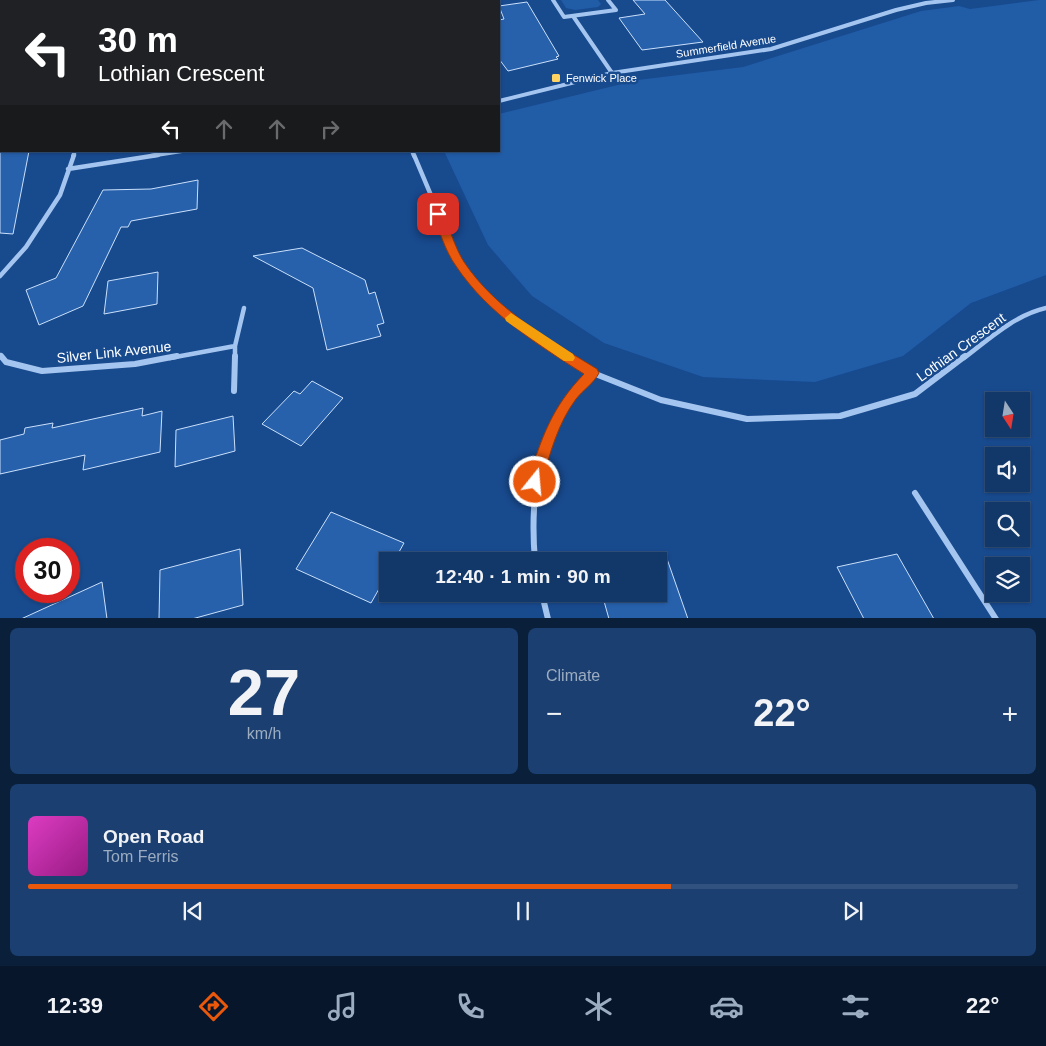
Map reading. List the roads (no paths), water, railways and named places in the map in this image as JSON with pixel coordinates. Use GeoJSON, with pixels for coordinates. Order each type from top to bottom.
{"type":"FeatureCollection","features":[{"type":"Feature","properties":{"kind":"street"},"geometry":{"type":"LineString","coordinates":[[553,0],[564,17],[616,10],[608,0]]}},
{"type":"Feature","properties":{"kind":"street","name":"Summerfield Avenue"},"geometry":{"type":"LineString","coordinates":[[500,101],[612,73],[771,49],[896,10],[926,3],[953,0]]}},
{"type":"Feature","properties":{"kind":"street"},"geometry":{"type":"LineString","coordinates":[[573,16],[612,73]]}},
{"type":"Feature","properties":{"kind":"street"},"geometry":{"type":"LineString","coordinates":[[0,276],[26,247],[60,196],[76,152]]}},
{"type":"Feature","properties":{"kind":"street"},"geometry":{"type":"LineString","coordinates":[[68,170],[176,152]]}},
{"type":"Feature","properties":{"kind":"street","name":"Lothian Crescent"},"geometry":{"type":"LineString","coordinates":[[412,152],[460,264],[497,307],[542,341],[593,373],[661,400],[747,419],[840,416],[915,394],[1002,329],[1033,311],[1046,308]]}},
{"type":"Feature","properties":{"kind":"street"},"geometry":{"type":"LineString","coordinates":[[234,391],[235,346],[244,308]]}},
{"type":"Feature","properties":{"kind":"street","name":"Silver Link Avenue"},"geometry":{"type":"LineString","coordinates":[[0,355],[6,362],[42,371],[135,364],[235,346]]}},
{"type":"Feature","properties":{"kind":"street"},"geometry":{"type":"LineString","coordinates":[[534,552],[531,529],[532,505],[535,482],[545,450],[557,420],[572,395],[593,373]]}},
{"type":"Feature","properties":{"kind":"street"},"geometry":{"type":"LineString","coordinates":[[914,493],[996,618]]}},
{"type":"Feature","properties":{"kind":"street"},"geometry":{"type":"LineString","coordinates":[[544,602],[548,618]]}},
{"type":"Feature","properties":{"kind":"place","name":"Fenwick Place"},"geometry":{"type":"Point","coordinates":[556,78]}}]}
